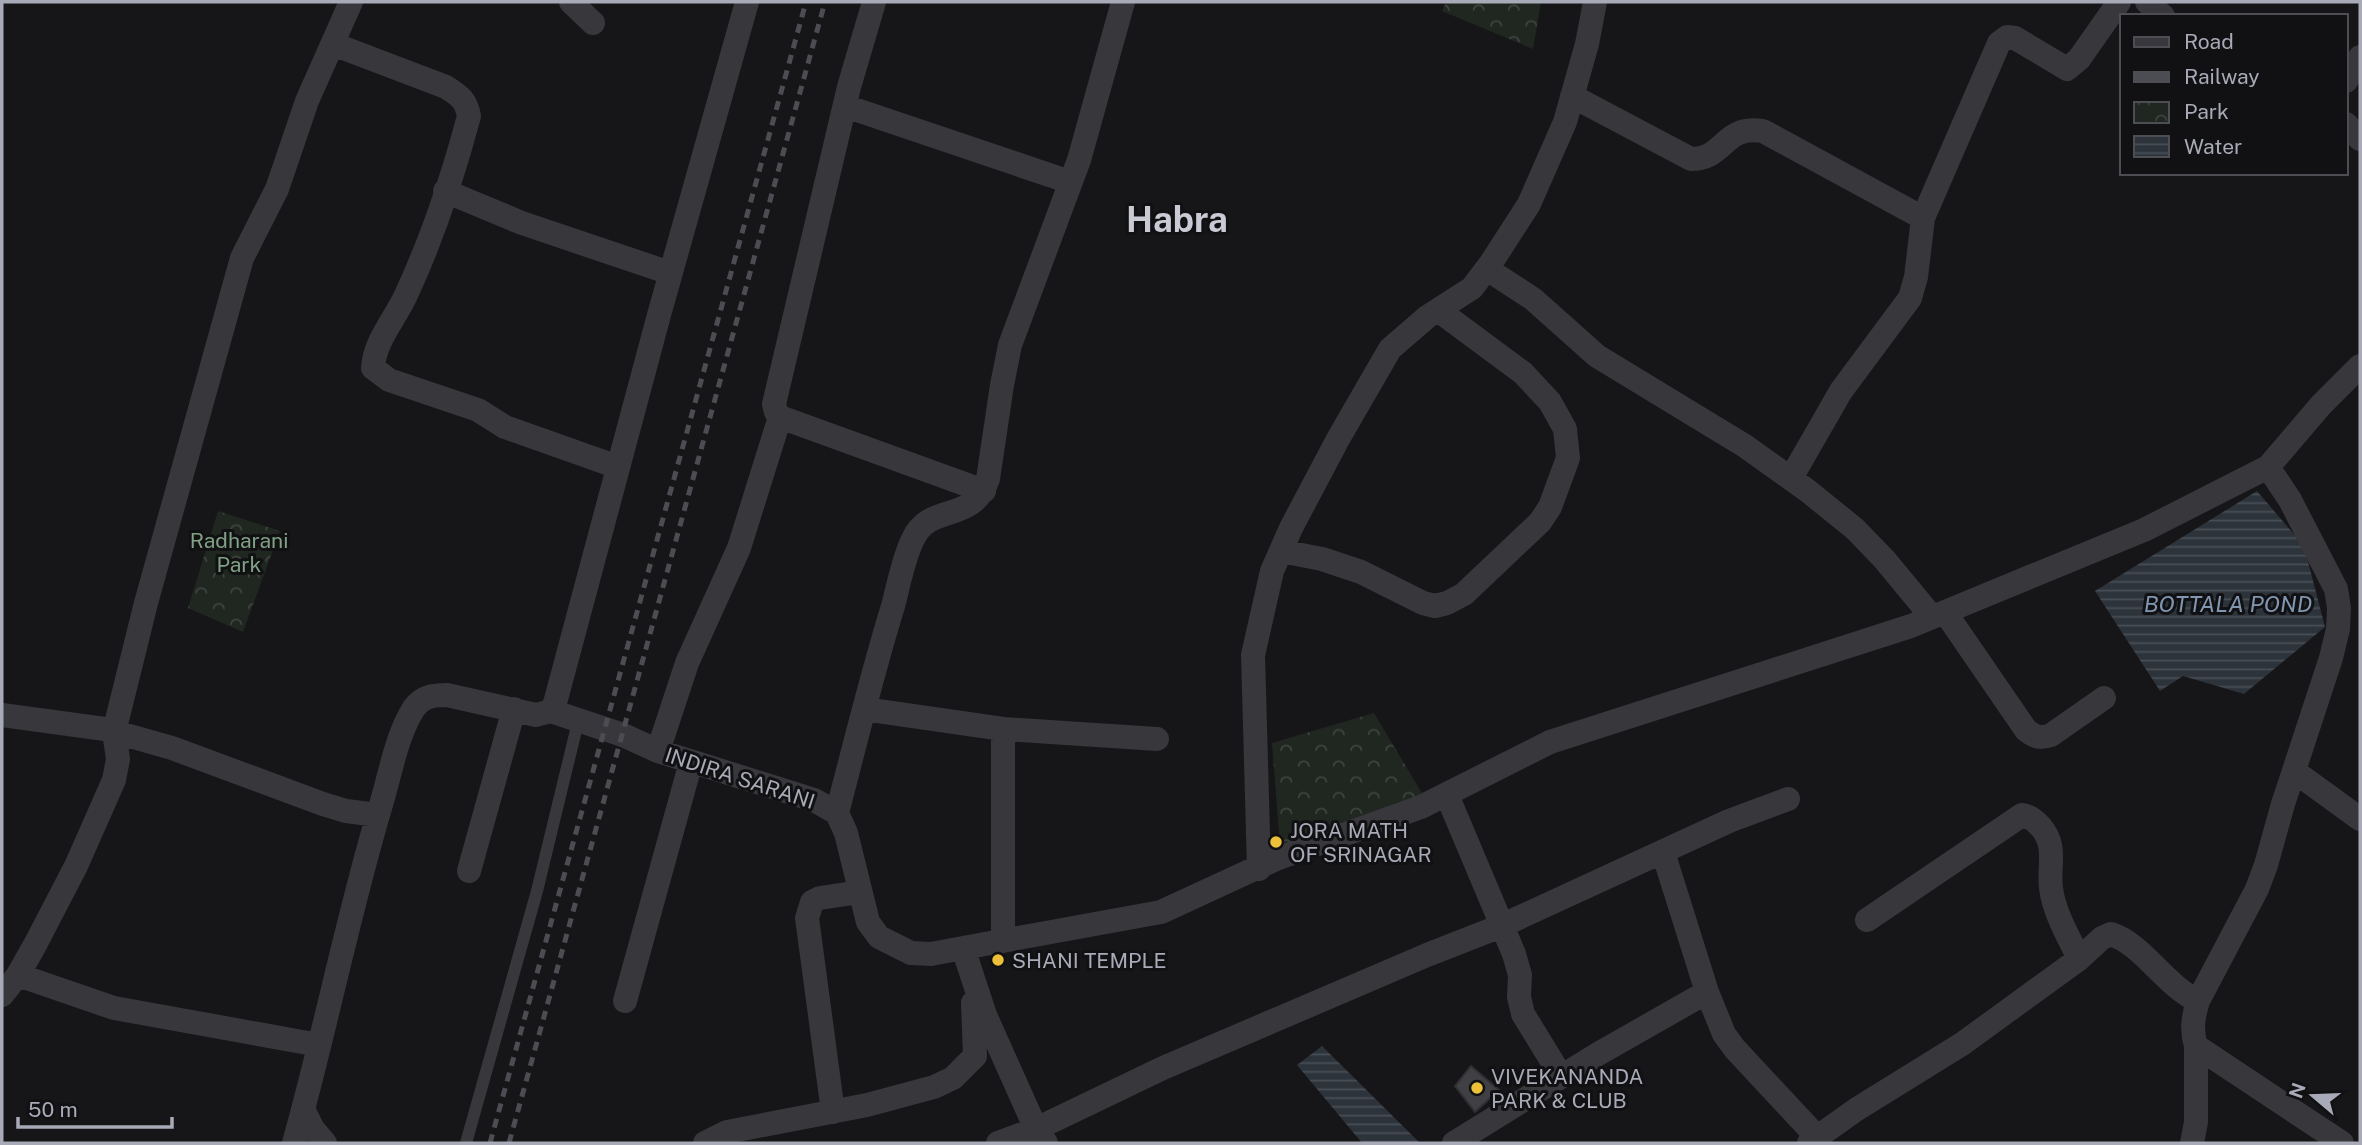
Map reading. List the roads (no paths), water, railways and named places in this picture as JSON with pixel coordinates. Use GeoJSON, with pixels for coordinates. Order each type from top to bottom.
{"type":"FeatureCollection","features":[{"type":"Feature","properties":{"kind":"street"},"geometry":{"type":"LineString","coordinates":[[319,1045],[114,1008],[9,979],[76,866],[114,780],[118,759],[114,732],[146,603],[242,258],[277,189],[307,101],[351,2]]}},
{"type":"Feature","properties":{"kind":"street"},"geometry":{"type":"LineString","coordinates":[[570,2],[593,23]]}},
{"type":"Feature","properties":{"kind":"street"},"geometry":{"type":"LineString","coordinates":[[294,1143],[363,866],[402,733],[415,707],[433,695],[447,695],[536,715],[551,711],[747,2]]}},
{"type":"Feature","properties":{"kind":"street"},"geometry":{"type":"LineString","coordinates":[[874,2],[845,106],[774,404],[780,417],[984,491]]}},
{"type":"Feature","properties":{"kind":"street"},"geometry":{"type":"LineString","coordinates":[[836,813],[913,538],[929,520],[975,502],[984,491],[1010,345],[1090,125],[1123,2]]}},
{"type":"Feature","properties":{"kind":"street"},"geometry":{"type":"LineString","coordinates":[[1259,869],[1253,655],[1272,571],[1338,439],[1390,349],[1406,333],[1472,288],[1528,204],[1565,121],[1587,44],[1595,2]]}},
{"type":"Feature","properties":{"kind":"street"},"geometry":{"type":"LineString","coordinates":[[1791,478],[1841,391],[1910,299],[1916,277],[1923,218],[2000,43],[2007,37],[2015,38],[2067,69],[2079,59],[2119,2]]}},
{"type":"Feature","properties":{"kind":"street"},"geometry":{"type":"LineString","coordinates":[[2147,2],[2161,14]]}},
{"type":"Feature","properties":{"kind":"street"},"geometry":{"type":"LineString","coordinates":[[333,44],[446,87],[462,97],[469,116],[445,191],[406,295],[377,347],[373,368],[389,380],[478,410],[505,427],[618,467]]}},
{"type":"Feature","properties":{"kind":"street"},"geometry":{"type":"LineString","coordinates":[[2348,78],[2360,57]]}},
{"type":"Feature","properties":{"kind":"street"},"geometry":{"type":"LineString","coordinates":[[1572,96],[1691,159],[1703,159],[1738,131],[1763,131],[1923,218]]}},
{"type":"Feature","properties":{"kind":"street"},"geometry":{"type":"LineString","coordinates":[[845,106],[1070,182]]}},
{"type":"Feature","properties":{"kind":"street"},"geometry":{"type":"LineString","coordinates":[[2348,126],[2360,139]]}},
{"type":"Feature","properties":{"kind":"street"},"geometry":{"type":"LineString","coordinates":[[445,191],[523,223],[670,273]]}},
{"type":"Feature","properties":{"kind":"street"},"geometry":{"type":"LineString","coordinates":[[1487,269],[1533,299],[1597,356],[1680,405],[1791,478],[1855,529],[1938,614],[2026,730],[2034,736],[2042,739],[2051,735],[2104,698]]}},
{"type":"Feature","properties":{"kind":"street"},"geometry":{"type":"LineString","coordinates":[[1281,551],[1322,559],[1361,572],[1423,603],[1435,606],[1464,594],[1540,522],[1550,507],[1569,458],[1569,446],[1564,429],[1550,402],[1522,373],[1438,310]]}},
{"type":"Feature","properties":{"kind":"street"},"geometry":{"type":"LineString","coordinates":[[2192,1143],[2196,1122],[2196,1046],[2192,1035],[2192,1020],[2198,1001],[2257,889],[2331,659],[2338,629],[2336,589],[2290,500],[2268,467],[2321,405],[2360,366]]}},
{"type":"Feature","properties":{"kind":"street"},"geometry":{"type":"LineString","coordinates":[[658,751],[687,663],[739,548],[780,417]]}},
{"type":"Feature","properties":{"kind":"street","name":"INDIRA SARANI"},"geometry":{"type":"LineString","coordinates":[[551,711],[623,735],[658,751],[814,800],[836,813],[846,833],[868,922],[879,937],[911,953],[967,959],[1003,941],[1161,912],[1276,859],[1421,807],[1521,754],[1550,742],[1938,614],[2144,530],[2268,467]]}},
{"type":"Feature","properties":{"kind":"street"},"geometry":{"type":"LineString","coordinates":[[469,871],[513,709]]}},
{"type":"Feature","properties":{"kind":"street"},"geometry":{"type":"LineString","coordinates":[[864,709],[1003,729],[1157,739]]}},
{"type":"Feature","properties":{"kind":"street"},"geometry":{"type":"LineString","coordinates":[[2,715],[114,732],[172,748],[323,804],[346,811],[378,815]]}},
{"type":"Feature","properties":{"kind":"street"},"geometry":{"type":"LineString","coordinates":[[1003,729],[1003,941]]}},
{"type":"Feature","properties":{"kind":"street"},"geometry":{"type":"LineString","coordinates":[[625,1001],[691,762]]}},
{"type":"Feature","properties":{"kind":"street"},"geometry":{"type":"LineString","coordinates":[[2294,771],[2360,819]]}},
{"type":"Feature","properties":{"kind":"street"},"geometry":{"type":"LineString","coordinates":[[1447,795],[1514,954],[1520,975],[1519,997],[1523,1014],[1561,1076]]}},
{"type":"Feature","properties":{"kind":"street"},"geometry":{"type":"LineString","coordinates":[[998,1143],[1041,1136],[1175,1063],[1501,926],[1730,821],[1788,799]]}},
{"type":"Feature","properties":{"kind":"street"},"geometry":{"type":"LineString","coordinates":[[1867,920],[2022,815],[2031,817],[2051,843],[2051,888],[2079,959]]}},
{"type":"Feature","properties":{"kind":"street"},"geometry":{"type":"LineString","coordinates":[[1663,852],[1707,992],[1724,1034],[1813,1140],[1962,1044],[2079,959],[2102,938],[2111,934],[2134,946],[2167,981],[2198,1001]]}},
{"type":"Feature","properties":{"kind":"street"},"geometry":{"type":"LineString","coordinates":[[833,1111],[807,918],[812,902],[820,898],[860,892]]}},
{"type":"Feature","properties":{"kind":"street"},"geometry":{"type":"LineString","coordinates":[[967,959],[985,1015],[1041,1136]]}},
{"type":"Feature","properties":{"kind":"street"},"geometry":{"type":"LineString","coordinates":[[705,1143],[727,1132],[934,1087],[953,1078],[975,1056],[976,1024],[967,959]]}},
{"type":"Feature","properties":{"kind":"street"},"geometry":{"type":"LineString","coordinates":[[1454,1143],[1561,1076],[1707,992]]}},
{"type":"Feature","properties":{"kind":"street"},"geometry":{"type":"LineString","coordinates":[[2196,1046],[2342,1143]]}},
{"type":"Feature","properties":{"kind":"street"},"geometry":{"type":"LineString","coordinates":[[303,1109],[313,1129],[325,1143]]}},
{"type":"Feature","properties":{"kind":"lane"},"geometry":{"type":"LineString","coordinates":[[466,1143],[537,891],[578,722]]}},
{"type":"Feature","properties":{"kind":"water","name":"BOTTALA POND"},"geometry":{"type":"Polygon","coordinates":[[[2257,491],[2304,546],[2325,627],[2244,694],[2183,676],[2160,691],[2095,591],[2257,491]]]}},
{"type":"Feature","properties":{"kind":"water"},"geometry":{"type":"Polygon","coordinates":[[[1322,1046],[1420,1143],[1362,1143],[1297,1065],[1322,1046]]]}},
{"type":"Feature","properties":{"kind":"railway"},"geometry":{"type":"LineString","coordinates":[[490,1143],[806,2]]}},
{"type":"Feature","properties":{"kind":"railway"},"geometry":{"type":"LineString","coordinates":[[509,1143],[825,2]]}},
{"type":"Feature","properties":{"kind":"place","name":"JORA MATH OF SRINAGAR"},"geometry":{"type":"Point","coordinates":[1276,842]}},
{"type":"Feature","properties":{"kind":"place","name":"SHANI TEMPLE"},"geometry":{"type":"Point","coordinates":[998,960]}},
{"type":"Feature","properties":{"kind":"place","name":"VIVEKANANDA PARK & CLUB"},"geometry":{"type":"Point","coordinates":[1477,1088]}},
{"type":"Feature","properties":{"kind":"district","name":"Habra"},"geometry":{"type":"Point","coordinates":[1177,219]}},
{"type":"Feature","properties":{"kind":"park label","name":"Radharani Park"},"geometry":{"type":"Point","coordinates":[239,552]}}]}
